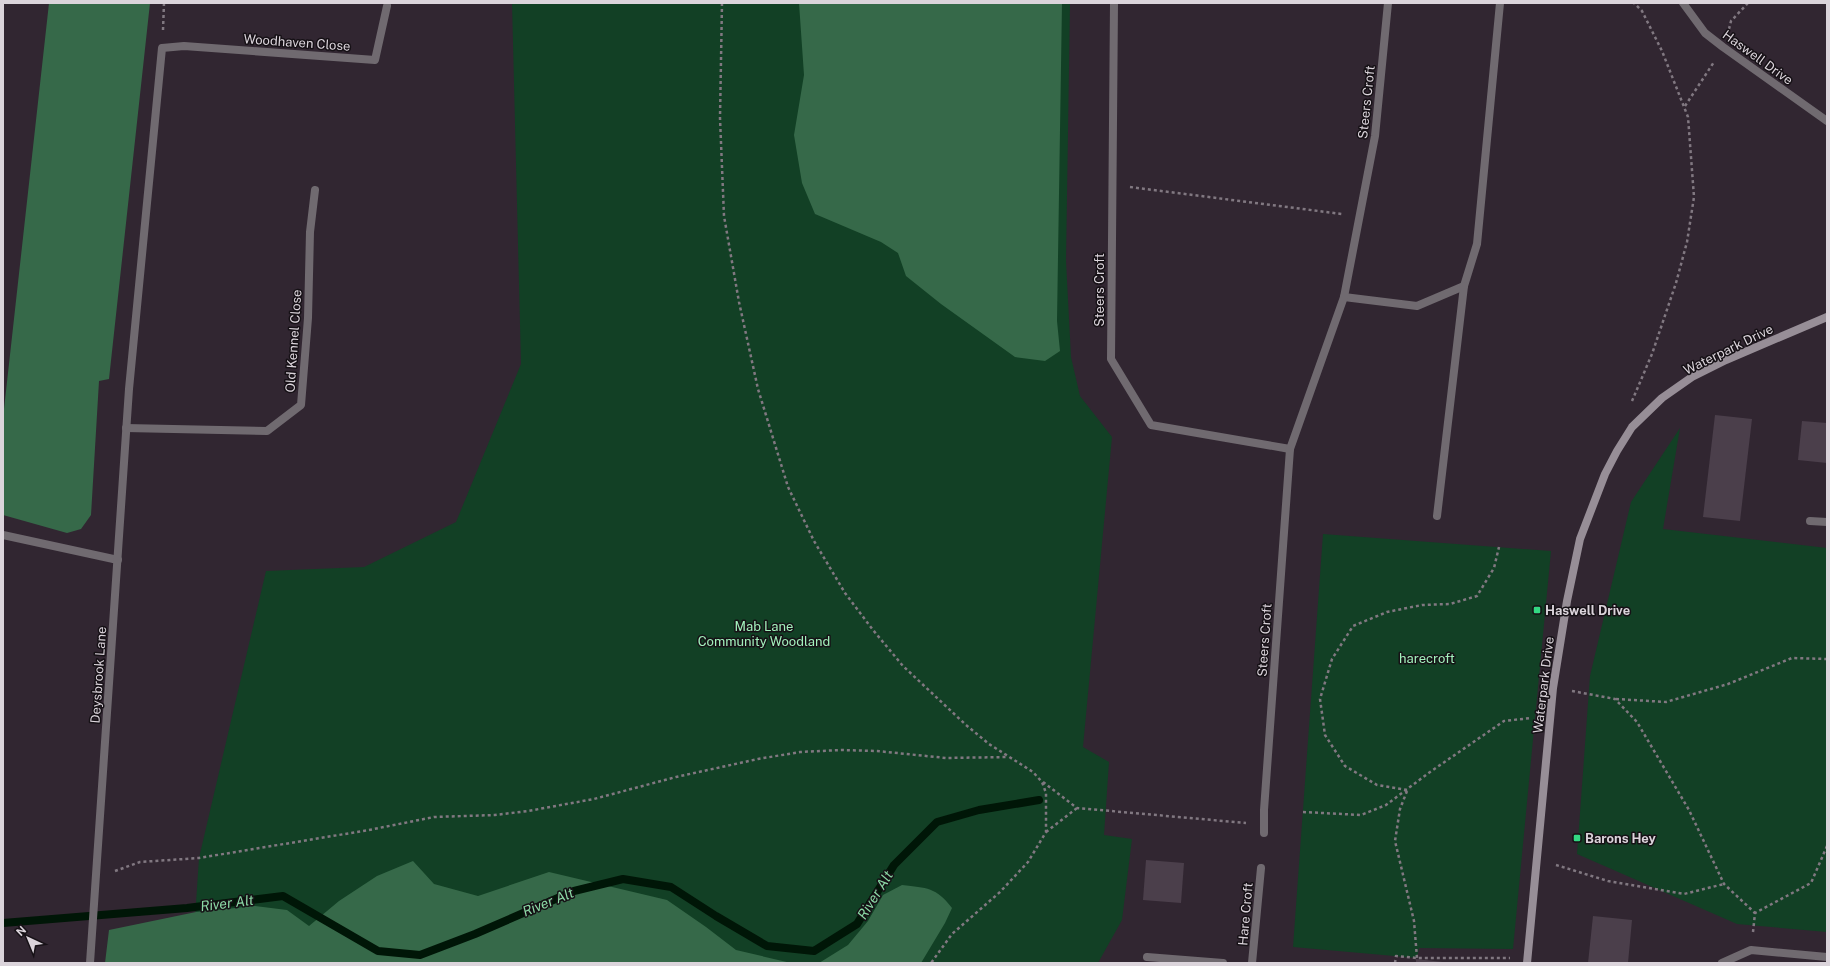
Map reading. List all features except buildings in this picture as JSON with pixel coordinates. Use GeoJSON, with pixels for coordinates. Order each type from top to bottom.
{"type":"FeatureCollection","features":[{"type":"Feature","properties":{"kind":"street","name":"Steers Croft"},"geometry":{"type":"LineString","coordinates":[[1114,3],[1111,359],[1151,425],[1290,449]]}},
{"type":"Feature","properties":{"kind":"street","name":"Steers Croft"},"geometry":{"type":"LineString","coordinates":[[1265,829],[1264,802],[1290,449],[1344,297],[1376,136],[1388,3]]}},
{"type":"Feature","properties":{"kind":"street"},"geometry":{"type":"LineString","coordinates":[[1437,516],[1464,286],[1478,244],[1500,3]]}},
{"type":"Feature","properties":{"kind":"street","name":"Haswell Drive"},"geometry":{"type":"LineString","coordinates":[[1683,3],[1705,33],[1827,121]]}},
{"type":"Feature","properties":{"kind":"street","name":"Woodhaven Close"},"geometry":{"type":"LineString","coordinates":[[162,48],[184,46],[375,60],[387,6]]}},
{"type":"Feature","properties":{"kind":"street","name":"Deysbrook Lane"},"geometry":{"type":"LineString","coordinates":[[90,963],[129,389],[162,48]]}},
{"type":"Feature","properties":{"kind":"street","name":"Old Kennel Close"},"geometry":{"type":"LineString","coordinates":[[126,428],[267,431],[301,405],[308,318],[310,232],[315,190]]}},
{"type":"Feature","properties":{"kind":"street"},"geometry":{"type":"LineString","coordinates":[[1344,297],[1417,306],[1464,286]]}},
{"type":"Feature","properties":{"kind":"street","name":"Waterpark Drive"},"geometry":{"type":"LineString","coordinates":[[1527,960],[1553,688],[1567,601],[1580,539],[1605,474],[1632,427],[1662,398],[1692,377],[1726,360],[1825,317]]}},
{"type":"Feature","properties":{"kind":"street"},"geometry":{"type":"LineString","coordinates":[[1810,521],[1827,522]]}},
{"type":"Feature","properties":{"kind":"street"},"geometry":{"type":"LineString","coordinates":[[3,535],[118,560]]}},
{"type":"Feature","properties":{"kind":"street","name":"Hare Croft"},"geometry":{"type":"LineString","coordinates":[[1252,963],[1261,868]]}},
{"type":"Feature","properties":{"kind":"street"},"geometry":{"type":"LineString","coordinates":[[1722,963],[1751,950],[1827,957]]}},
{"type":"Feature","properties":{"kind":"street"},"geometry":{"type":"LineString","coordinates":[[1147,957],[1223,963]]}},
{"type":"Feature","properties":{"kind":"path"},"geometry":{"type":"LineString","coordinates":[[162,48],[164,3]]}},
{"type":"Feature","properties":{"kind":"path"},"geometry":{"type":"LineString","coordinates":[[722,3],[720,118],[724,216],[739,302],[758,389],[788,487],[814,541],[845,593],[903,666],[944,706],[989,744],[1033,772],[1042,782],[1077,808],[1265,829]]}},
{"type":"Feature","properties":{"kind":"path"},"geometry":{"type":"LineString","coordinates":[[1632,427],[1632,398],[1652,354],[1676,283],[1687,242],[1694,197],[1689,124],[1684,107],[1662,52],[1642,11],[1634,3]]}},
{"type":"Feature","properties":{"kind":"path"},"geometry":{"type":"LineString","coordinates":[[1684,107],[1703,81],[1723,47],[1731,21],[1748,3]]}},
{"type":"Feature","properties":{"kind":"path"},"geometry":{"type":"LineString","coordinates":[[1112,184],[1360,217]]}},
{"type":"Feature","properties":{"kind":"path"},"geometry":{"type":"LineString","coordinates":[[1407,790],[1377,785],[1345,766],[1326,735],[1320,699],[1332,659],[1353,626],[1387,612],[1422,605],[1450,604],[1477,596],[1494,568],[1499,547]]}},
{"type":"Feature","properties":{"kind":"path"},"geometry":{"type":"LineString","coordinates":[[1553,688],[1615,699],[1666,702],[1728,684],[1792,658],[1827,659]]}},
{"type":"Feature","properties":{"kind":"path"},"geometry":{"type":"LineString","coordinates":[[1615,699],[1637,722],[1689,810],[1724,884],[1754,913]]}},
{"type":"Feature","properties":{"kind":"path"},"geometry":{"type":"LineString","coordinates":[[1303,812],[1361,815],[1386,805],[1430,772],[1504,721],[1535,718]]}},
{"type":"Feature","properties":{"kind":"path"},"geometry":{"type":"LineString","coordinates":[[96,878],[140,862],[199,858],[370,830],[434,817],[495,816],[528,811],[594,799],[676,777],[743,762],[800,752],[841,750],[877,751],[946,758],[1008,757]]}},
{"type":"Feature","properties":{"kind":"path"},"geometry":{"type":"LineString","coordinates":[[1042,782],[1046,793],[1046,832]]}},
{"type":"Feature","properties":{"kind":"path"},"geometry":{"type":"LineString","coordinates":[[1407,790],[1400,808],[1395,841],[1414,921],[1417,958]]}},
{"type":"Feature","properties":{"kind":"path"},"geometry":{"type":"LineString","coordinates":[[931,963],[952,934],[1016,877],[1028,862],[1046,832],[1077,808]]}},
{"type":"Feature","properties":{"kind":"path"},"geometry":{"type":"LineString","coordinates":[[1754,913],[1811,883],[1827,846]]}},
{"type":"Feature","properties":{"kind":"path"},"geometry":{"type":"LineString","coordinates":[[1537,859],[1608,881],[1684,894],[1724,884]]}},
{"type":"Feature","properties":{"kind":"path"},"geometry":{"type":"LineString","coordinates":[[1751,950],[1754,913]]}},
{"type":"Feature","properties":{"kind":"path"},"geometry":{"type":"LineString","coordinates":[[1395,963],[1396,956],[1417,958],[1527,960]]}},
{"type":"Feature","properties":{"kind":"green space"},"geometry":{"type":"Polygon","coordinates":[[[49,3],[150,3],[109,379],[99,381],[91,515],[81,529],[67,533],[3,515],[3,418],[49,3]]]}},
{"type":"Feature","properties":{"kind":"green space","name":"Mab Lane Community Woodland"},"geometry":{"type":"Polygon","coordinates":[[[512,3],[1070,3],[1066,261],[1071,357],[1080,396],[1112,437],[1083,747],[1109,762],[1104,835],[1132,839],[1122,920],[1098,963],[192,963],[199,858],[266,571],[364,567],[456,522],[521,364],[512,3]]]}},
{"type":"Feature","properties":{"kind":"green space"},"geometry":{"type":"Polygon","coordinates":[[[799,3],[1062,3],[1057,321],[1060,351],[1045,361],[1015,357],[941,304],[906,276],[898,253],[881,242],[815,214],[802,183],[794,135],[804,75],[799,3]]]}},
{"type":"Feature","properties":{"kind":"green space"},"geometry":{"type":"Polygon","coordinates":[[[1680,428],[1663,529],[1827,548],[1827,932],[1737,924],[1577,854],[1590,676],[1631,502],[1680,428]]]}},
{"type":"Feature","properties":{"kind":"green space","name":"harecroft"},"geometry":{"type":"Polygon","coordinates":[[[1323,534],[1551,551],[1513,949],[1419,948],[1417,958],[1293,947],[1323,534]]]}},
{"type":"Feature","properties":{"kind":"green space"},"geometry":{"type":"Polygon","coordinates":[[[413,861],[434,884],[478,896],[549,872],[667,900],[736,950],[791,963],[105,963],[109,930],[196,912],[255,906],[287,910],[309,926],[339,901],[377,876],[413,861]]]}},
{"type":"Feature","properties":{"kind":"green space"},"geometry":{"type":"Polygon","coordinates":[[[902,885],[925,888],[936,892],[952,908],[945,923],[921,963],[819,963],[848,945],[868,921],[883,895],[902,885]]]}},
{"type":"Feature","properties":{"kind":"waterway","name":"River Alt"},"geometry":{"type":"LineString","coordinates":[[3,923],[187,908],[283,896],[378,951],[420,955],[475,934],[574,891],[623,879],[671,887],[767,946],[814,951],[857,924],[894,865],[937,822],[979,810],[1039,800]]}},
{"type":"Feature","properties":{"kind":"place","name":"Haswell Drive"},"geometry":{"type":"Point","coordinates":[1537,610]}},
{"type":"Feature","properties":{"kind":"place","name":"Barons Hey"},"geometry":{"type":"Point","coordinates":[1577,838]}}]}
